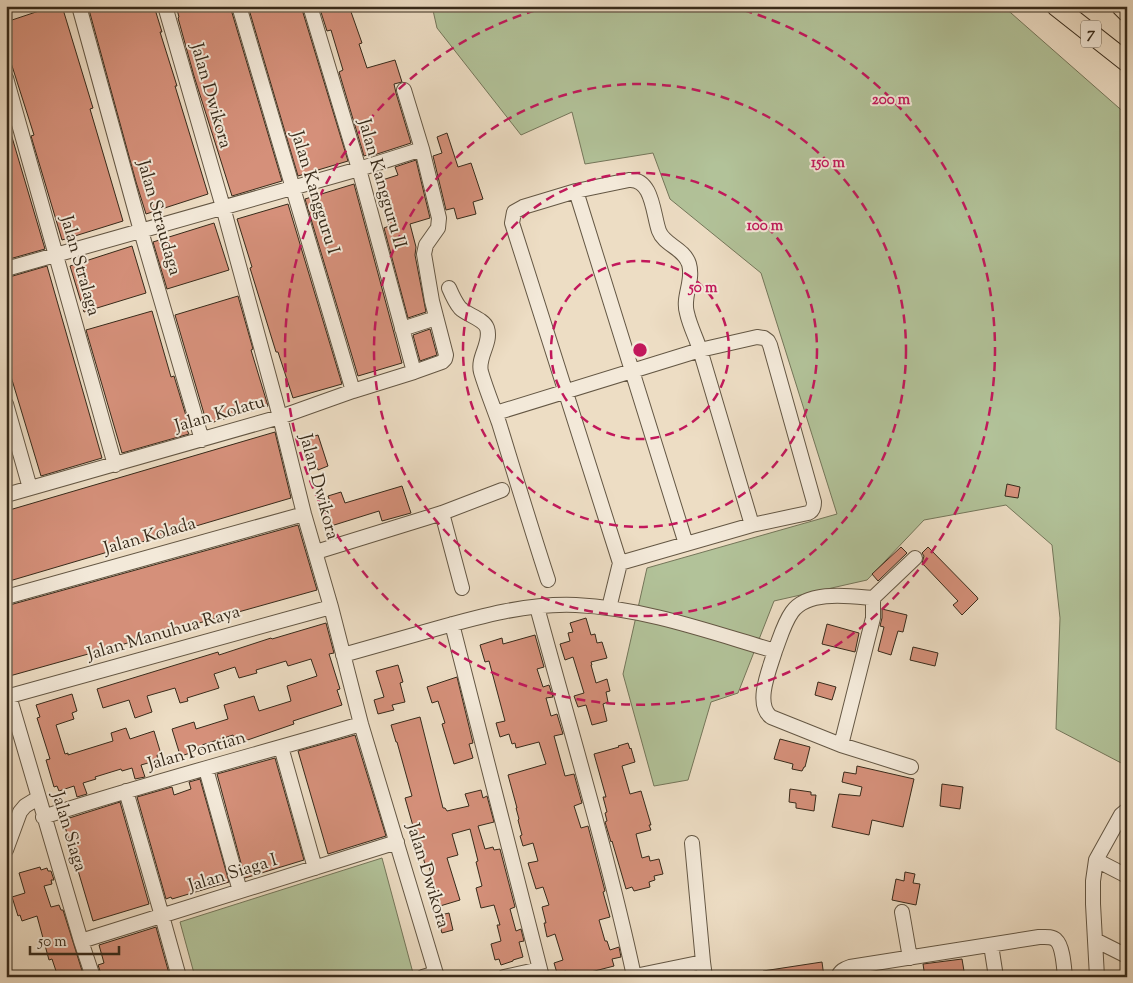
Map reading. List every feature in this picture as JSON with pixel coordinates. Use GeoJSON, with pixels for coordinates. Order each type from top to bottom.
{"type":"FeatureCollection","features":[{"type":"Feature","properties":{"kind":"highway","name":"7"},"geometry":{"type":"LineString","coordinates":[[1056,6],[1127,62]]}},
{"type":"Feature","properties":{"kind":"highway","name":"7"},"geometry":{"type":"LineString","coordinates":[[1121,6],[1127,12]]}},
{"type":"Feature","properties":{"kind":"street","name":"Jalan Straudaga"},"geometry":{"type":"LineString","coordinates":[[79,6],[141,231],[202,440]]}},
{"type":"Feature","properties":{"kind":"street","name":"Jalan Dwikora"},"geometry":{"type":"LineString","coordinates":[[165,6],[223,207],[280,417],[304,514],[344,655],[360,724],[397,842],[432,975]]}},
{"type":"Feature","properties":{"kind":"street","name":"Jalan Kangguru I"},"geometry":{"type":"LineString","coordinates":[[239,6],[353,391]]}},
{"type":"Feature","properties":{"kind":"street","name":"Jalan Kangguru II"},"geometry":{"type":"LineString","coordinates":[[310,6],[359,170],[414,372]]}},
{"type":"Feature","properties":{"kind":"street","name":"Jalan Stralaga"},"geometry":{"type":"LineString","coordinates":[[6,78],[115,465]]}},
{"type":"Feature","properties":{"kind":"street"},"geometry":{"type":"LineString","coordinates":[[402,329],[436,318],[424,254],[426,245],[438,228],[439,218],[422,149],[404,90]]}},
{"type":"Feature","properties":{"kind":"street"},"geometry":{"type":"LineString","coordinates":[[6,269],[359,170],[422,149]]}},
{"type":"Feature","properties":{"kind":"street"},"geometry":{"type":"LineString","coordinates":[[609,608],[620,563],[512,223],[514,212],[523,207],[576,191],[633,180],[642,183],[653,207],[659,233],[678,249],[689,263],[690,282],[686,308],[752,525]]}},
{"type":"Feature","properties":{"kind":"street"},"geometry":{"type":"LineString","coordinates":[[576,191],[686,544]]}},
{"type":"Feature","properties":{"kind":"street"},"geometry":{"type":"LineString","coordinates":[[449,288],[460,308],[487,326],[488,337],[482,355],[481,370],[548,580]]}},
{"type":"Feature","properties":{"kind":"street","name":"Jalan Kolatu"},"geometry":{"type":"LineString","coordinates":[[6,495],[280,417],[442,362],[446,355],[436,318]]}},
{"type":"Feature","properties":{"kind":"street"},"geometry":{"type":"LineString","coordinates":[[496,413],[700,350],[757,337],[768,341],[814,502],[812,511],[752,525],[620,563]]}},
{"type":"Feature","properties":{"kind":"street"},"geometry":{"type":"LineString","coordinates":[[6,404],[30,488]]}},
{"type":"Feature","properties":{"kind":"street"},"geometry":{"type":"LineString","coordinates":[[316,552],[442,513],[502,490]]}},
{"type":"Feature","properties":{"kind":"street"},"geometry":{"type":"LineString","coordinates":[[442,513],[462,588]]}},
{"type":"Feature","properties":{"kind":"street","name":"Jalan Kolada"},"geometry":{"type":"LineString","coordinates":[[6,597],[304,514]]}},
{"type":"Feature","properties":{"kind":"street"},"geometry":{"type":"LineString","coordinates":[[841,745],[873,618],[873,598],[915,558]]}},
{"type":"Feature","properties":{"kind":"street"},"geometry":{"type":"LineString","coordinates":[[873,598],[846,596],[817,597],[799,605],[788,619],[775,651],[763,697],[763,706],[766,714],[771,717],[841,745],[911,766]]}},
{"type":"Feature","properties":{"kind":"street"},"geometry":{"type":"LineString","coordinates":[[344,655],[491,614],[537,607],[575,605],[609,608],[672,620],[775,651]]}},
{"type":"Feature","properties":{"kind":"street","name":"Jalan Manuhua Raya"},"geometry":{"type":"LineString","coordinates":[[8,696],[331,606]]}},
{"type":"Feature","properties":{"kind":"street"},"geometry":{"type":"LineString","coordinates":[[537,607],[625,936],[632,976],[704,962]]}},
{"type":"Feature","properties":{"kind":"street"},"geometry":{"type":"LineString","coordinates":[[452,624],[541,973],[504,977]]}},
{"type":"Feature","properties":{"kind":"street","name":"Jalan Siaga"},"geometry":{"type":"LineString","coordinates":[[8,696],[80,941],[94,977]]}},
{"type":"Feature","properties":{"kind":"street","name":"Jalan Pontian"},"geometry":{"type":"LineString","coordinates":[[43,816],[360,724]]}},
{"type":"Feature","properties":{"kind":"street"},"geometry":{"type":"LineString","coordinates":[[281,747],[315,868]]}},
{"type":"Feature","properties":{"kind":"street"},"geometry":{"type":"LineString","coordinates":[[206,769],[240,891]]}},
{"type":"Feature","properties":{"kind":"street"},"geometry":{"type":"LineString","coordinates":[[126,791],[179,977]]}},
{"type":"Feature","properties":{"kind":"street"},"geometry":{"type":"LineString","coordinates":[[6,850],[20,812],[25,806],[38,798]]}},
{"type":"Feature","properties":{"kind":"street"},"geometry":{"type":"LineString","coordinates":[[1098,977],[1093,904],[1093,881],[1096,860],[1121,815],[1127,810]]}},
{"type":"Feature","properties":{"kind":"street","name":"Jalan Siaga I"},"geometry":{"type":"LineString","coordinates":[[80,941],[397,842]]}},
{"type":"Feature","properties":{"kind":"street"},"geometry":{"type":"LineString","coordinates":[[692,843],[705,977]]}},
{"type":"Feature","properties":{"kind":"street"},"geometry":{"type":"LineString","coordinates":[[1096,860],[1127,876]]}},
{"type":"Feature","properties":{"kind":"street"},"geometry":{"type":"LineString","coordinates":[[902,912],[910,958]]}},
{"type":"Feature","properties":{"kind":"street"},"geometry":{"type":"LineString","coordinates":[[838,977],[840,972],[850,967],[1039,937],[1049,937],[1056,940],[1060,947],[1065,977]]}},
{"type":"Feature","properties":{"kind":"street"},"geometry":{"type":"LineString","coordinates":[[1095,940],[1127,956]]}},
{"type":"Feature","properties":{"kind":"street"},"geometry":{"type":"LineString","coordinates":[[991,945],[996,977]]}},
{"type":"Feature","properties":{"kind":"green space"},"geometry":{"type":"Polygon","coordinates":[[[432,6],[1003,6],[1127,115],[1127,766],[1056,729],[1060,618],[1052,545],[1006,505],[924,520],[867,580],[774,601],[738,693],[711,702],[688,780],[654,786],[623,674],[647,568],[837,514],[761,273],[670,199],[653,153],[585,164],[572,112],[521,135],[437,28],[432,6]]]}},
{"type":"Feature","properties":{"kind":"green space"},"geometry":{"type":"Polygon","coordinates":[[[382,858],[413,973],[400,977],[195,977],[180,922],[382,858]]]}},
{"type":"Feature","properties":{"kind":"building"},"geometry":{"type":"Polygon","coordinates":[[[54,6],[62,6],[93,108],[90,109],[123,221],[62,240],[31,136],[34,135],[6,47],[6,22],[54,6]]]}},
{"type":"Feature","properties":{"kind":"building"},"geometry":{"type":"Polygon","coordinates":[[[88,6],[154,6],[177,86],[175,86],[208,194],[146,214],[88,6]]]}},
{"type":"Feature","properties":{"kind":"building"},"geometry":{"type":"Polygon","coordinates":[[[176,6],[230,6],[282,181],[232,196],[194,76],[176,6]]]}},
{"type":"Feature","properties":{"kind":"building"},"geometry":{"type":"Polygon","coordinates":[[[248,6],[301,6],[348,161],[298,176],[248,6]]]}},
{"type":"Feature","properties":{"kind":"building"},"geometry":{"type":"Polygon","coordinates":[[[319,6],[345,6],[346,10],[350,9],[362,43],[359,44],[367,68],[395,60],[402,82],[394,84],[411,143],[368,157],[367,155],[364,156],[339,72],[343,70],[331,30],[327,31],[319,6]]]}},
{"type":"Feature","properties":{"kind":"building"},"geometry":{"type":"Polygon","coordinates":[[[9,127],[45,249],[6,260],[6,128],[9,127]]]}},
{"type":"Feature","properties":{"kind":"building"},"geometry":{"type":"Polygon","coordinates":[[[447,133],[458,167],[471,163],[483,199],[473,202],[476,214],[457,219],[454,208],[446,210],[433,156],[442,153],[437,137],[447,133]]]}},
{"type":"Feature","properties":{"kind":"building"},"geometry":{"type":"Polygon","coordinates":[[[416,160],[430,218],[410,224],[416,247],[415,255],[426,312],[408,318],[384,228],[389,226],[376,182],[398,175],[395,167],[416,160]]]}},
{"type":"Feature","properties":{"kind":"building"},"geometry":{"type":"Polygon","coordinates":[[[354,184],[402,363],[358,376],[305,199],[354,184]]]}},
{"type":"Feature","properties":{"kind":"building"},"geometry":{"type":"Polygon","coordinates":[[[288,204],[342,384],[293,398],[278,352],[276,352],[237,219],[288,204]]]}},
{"type":"Feature","properties":{"kind":"building"},"geometry":{"type":"Polygon","coordinates":[[[214,223],[229,270],[167,289],[153,242],[214,223]]]}},
{"type":"Feature","properties":{"kind":"building"},"geometry":{"type":"Polygon","coordinates":[[[132,246],[146,293],[84,312],[70,266],[132,246]]]}},
{"type":"Feature","properties":{"kind":"building"},"geometry":{"type":"Polygon","coordinates":[[[47,266],[102,458],[41,476],[6,360],[6,278],[47,266]]]}},
{"type":"Feature","properties":{"kind":"building"},"geometry":{"type":"Polygon","coordinates":[[[238,296],[253,349],[251,350],[268,406],[207,424],[175,315],[238,296]]]}},
{"type":"Feature","properties":{"kind":"building"},"geometry":{"type":"Polygon","coordinates":[[[152,311],[171,377],[174,376],[190,429],[187,430],[189,434],[122,453],[86,330],[152,311]]]}},
{"type":"Feature","properties":{"kind":"building"},"geometry":{"type":"Polygon","coordinates":[[[430,329],[437,355],[420,361],[413,335],[430,329]]]}},
{"type":"Feature","properties":{"kind":"building"},"geometry":{"type":"Polygon","coordinates":[[[275,432],[291,498],[6,582],[6,511],[275,432]]]}},
{"type":"Feature","properties":{"kind":"building"},"geometry":{"type":"Polygon","coordinates":[[[318,435],[328,466],[318,470],[308,438],[318,435]]]}},
{"type":"Feature","properties":{"kind":"building"},"geometry":{"type":"Polygon","coordinates":[[[1007,484],[1020,487],[1018,498],[1005,496],[1007,484]]]}},
{"type":"Feature","properties":{"kind":"building"},"geometry":{"type":"Polygon","coordinates":[[[402,486],[411,513],[382,521],[379,511],[331,526],[325,509],[332,507],[328,496],[341,492],[345,503],[402,486]]]}},
{"type":"Feature","properties":{"kind":"building"},"geometry":{"type":"Polygon","coordinates":[[[298,525],[317,590],[6,677],[6,606],[298,525]]]}},
{"type":"Feature","properties":{"kind":"building"},"geometry":{"type":"Polygon","coordinates":[[[901,547],[907,553],[878,581],[872,574],[901,547]]]}},
{"type":"Feature","properties":{"kind":"building"},"geometry":{"type":"Polygon","coordinates":[[[928,547],[978,599],[962,615],[953,605],[958,601],[922,563],[924,556],[922,553],[928,547]]]}},
{"type":"Feature","properties":{"kind":"building"},"geometry":{"type":"Polygon","coordinates":[[[882,609],[907,615],[903,632],[898,631],[891,655],[878,651],[884,627],[880,626],[882,609]]]}},
{"type":"Feature","properties":{"kind":"building"},"geometry":{"type":"Polygon","coordinates":[[[586,618],[591,635],[595,634],[597,643],[602,642],[607,658],[591,662],[596,683],[607,679],[610,691],[606,692],[608,702],[603,704],[607,721],[592,725],[586,705],[578,707],[574,696],[584,693],[573,657],[565,660],[560,644],[570,641],[568,633],[573,632],[570,623],[586,618]]]}},
{"type":"Feature","properties":{"kind":"building"},"geometry":{"type":"Polygon","coordinates":[[[326,623],[334,653],[329,654],[340,689],[337,690],[342,705],[293,721],[294,724],[236,744],[233,735],[202,745],[203,749],[184,755],[180,755],[172,729],[194,722],[196,729],[228,719],[224,705],[254,696],[259,711],[291,701],[287,686],[317,676],[311,659],[288,666],[286,661],[256,670],[257,673],[239,678],[235,667],[214,674],[219,688],[187,698],[188,701],[180,703],[175,688],[147,696],[152,712],[135,718],[129,700],[103,708],[97,689],[218,652],[219,655],[326,623]]]}},
{"type":"Feature","properties":{"kind":"building"},"geometry":{"type":"Polygon","coordinates":[[[827,624],[859,633],[855,652],[822,644],[827,624]]]}},
{"type":"Feature","properties":{"kind":"building"},"geometry":{"type":"Polygon","coordinates":[[[535,635],[544,667],[537,669],[543,687],[549,685],[553,697],[546,698],[551,716],[557,714],[563,734],[554,736],[565,776],[574,774],[582,803],[574,806],[581,828],[588,826],[605,891],[603,892],[610,917],[599,920],[605,941],[607,941],[610,950],[619,947],[621,957],[612,959],[614,966],[583,974],[584,977],[568,977],[566,971],[557,973],[554,963],[563,960],[555,934],[547,937],[542,907],[549,905],[543,887],[536,889],[528,863],[538,861],[533,843],[523,846],[517,808],[508,775],[546,764],[539,742],[516,748],[515,743],[512,744],[509,734],[500,737],[496,723],[505,721],[489,661],[485,662],[480,645],[502,638],[503,644],[535,635]]]}},
{"type":"Feature","properties":{"kind":"building"},"geometry":{"type":"Polygon","coordinates":[[[913,647],[938,653],[935,666],[910,660],[913,647]]]}},
{"type":"Feature","properties":{"kind":"building"},"geometry":{"type":"Polygon","coordinates":[[[398,665],[403,682],[400,683],[405,702],[392,705],[394,710],[378,714],[374,700],[384,697],[376,671],[398,665]]]}},
{"type":"Feature","properties":{"kind":"building"},"geometry":{"type":"Polygon","coordinates":[[[457,677],[473,743],[469,744],[473,758],[454,764],[442,724],[445,723],[438,701],[432,703],[427,687],[457,677]]]}},
{"type":"Feature","properties":{"kind":"building"},"geometry":{"type":"Polygon","coordinates":[[[818,682],[836,687],[832,700],[815,695],[818,682]]]}},
{"type":"Feature","properties":{"kind":"building"},"geometry":{"type":"Polygon","coordinates":[[[72,694],[77,711],[72,713],[74,719],[56,725],[65,754],[68,753],[68,755],[113,741],[111,733],[126,728],[130,739],[154,731],[161,754],[157,755],[158,760],[141,765],[145,777],[135,779],[132,768],[122,771],[121,769],[83,783],[87,794],[77,797],[74,786],[59,791],[57,786],[54,787],[46,760],[50,759],[37,718],[40,717],[36,705],[72,694]]]}},
{"type":"Feature","properties":{"kind":"building"},"geometry":{"type":"Polygon","coordinates":[[[420,717],[443,808],[447,811],[469,806],[465,794],[481,790],[483,798],[487,796],[494,822],[478,826],[485,849],[493,847],[494,850],[500,849],[515,907],[510,909],[516,931],[521,929],[524,941],[519,942],[523,957],[501,965],[499,959],[495,960],[491,944],[501,941],[497,925],[500,925],[494,905],[481,908],[476,888],[482,886],[470,829],[452,834],[458,855],[447,858],[460,900],[440,906],[428,863],[425,864],[405,798],[412,796],[391,725],[420,717]]]}},
{"type":"Feature","properties":{"kind":"building"},"geometry":{"type":"Polygon","coordinates":[[[355,735],[386,836],[328,854],[298,751],[355,735]]]}},
{"type":"Feature","properties":{"kind":"building"},"geometry":{"type":"Polygon","coordinates":[[[780,739],[810,747],[805,767],[802,771],[792,769],[793,764],[774,759],[780,739]]]}},
{"type":"Feature","properties":{"kind":"building"},"geometry":{"type":"Polygon","coordinates":[[[628,743],[635,762],[622,766],[630,794],[641,791],[651,825],[649,825],[651,830],[636,834],[642,858],[649,856],[650,861],[659,859],[663,874],[654,876],[655,880],[649,882],[650,887],[634,891],[632,887],[626,889],[605,822],[607,821],[605,813],[607,812],[603,797],[606,797],[594,754],[628,743]]]}},
{"type":"Feature","properties":{"kind":"building"},"geometry":{"type":"Polygon","coordinates":[[[275,758],[304,860],[245,878],[217,774],[275,758]]]}},
{"type":"Feature","properties":{"kind":"building"},"geometry":{"type":"Polygon","coordinates":[[[857,766],[914,779],[903,827],[872,820],[869,835],[832,827],[839,794],[860,796],[862,787],[842,782],[844,772],[856,774],[857,766]]]}},
{"type":"Feature","properties":{"kind":"building"},"geometry":{"type":"Polygon","coordinates":[[[200,779],[229,882],[172,899],[171,897],[166,899],[137,797],[172,787],[174,795],[191,789],[189,782],[200,779]]]}},
{"type":"Feature","properties":{"kind":"building"},"geometry":{"type":"Polygon","coordinates":[[[942,784],[963,787],[960,809],[940,806],[942,784]]]}},
{"type":"Feature","properties":{"kind":"building"},"geometry":{"type":"Polygon","coordinates":[[[790,789],[811,792],[811,795],[816,795],[814,811],[796,808],[796,803],[789,802],[790,789]]]}},
{"type":"Feature","properties":{"kind":"building"},"geometry":{"type":"Polygon","coordinates":[[[120,802],[149,904],[93,921],[63,820],[120,802]]]}},
{"type":"Feature","properties":{"kind":"building"},"geometry":{"type":"Polygon","coordinates":[[[40,867],[41,870],[47,868],[48,871],[51,871],[54,880],[51,880],[52,884],[44,886],[51,907],[59,905],[61,910],[63,910],[84,977],[58,977],[52,959],[49,960],[37,916],[22,921],[20,915],[18,916],[12,897],[25,893],[19,873],[40,867]]]}},
{"type":"Feature","properties":{"kind":"building"},"geometry":{"type":"Polygon","coordinates":[[[905,872],[915,874],[913,883],[920,884],[916,905],[892,900],[896,879],[904,881],[905,872]]]}},
{"type":"Feature","properties":{"kind":"building"},"geometry":{"type":"Polygon","coordinates":[[[449,913],[453,930],[442,933],[437,916],[449,913]]]}},
{"type":"Feature","properties":{"kind":"building"},"geometry":{"type":"Polygon","coordinates":[[[156,927],[170,977],[102,977],[98,965],[104,963],[99,945],[156,927]]]}},
{"type":"Feature","properties":{"kind":"building"},"geometry":{"type":"Polygon","coordinates":[[[962,959],[965,977],[925,977],[923,964],[962,959]]]}},
{"type":"Feature","properties":{"kind":"building"},"geometry":{"type":"Polygon","coordinates":[[[822,962],[824,977],[763,977],[763,971],[822,962]]]}}]}
